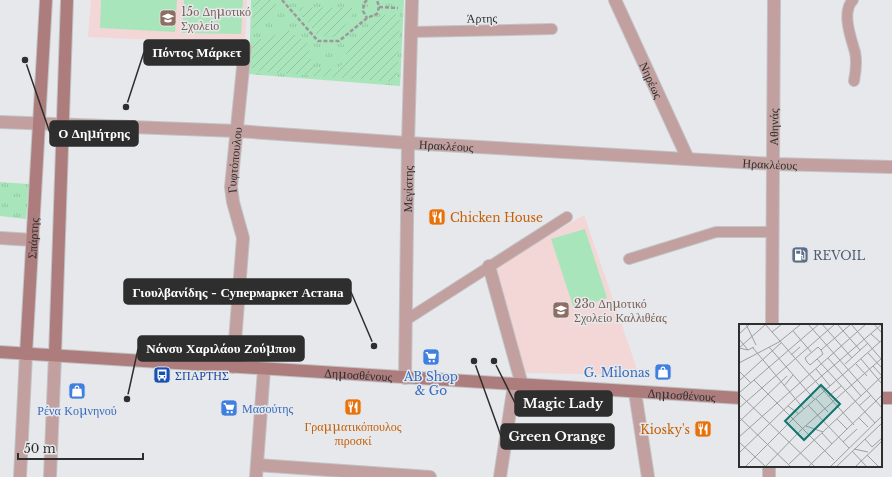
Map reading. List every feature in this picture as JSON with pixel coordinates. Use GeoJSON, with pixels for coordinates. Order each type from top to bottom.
{"type":"FeatureCollection","features":[{"type":"Feature","properties":{"kind":"street","name":"Σπάρτης"},"geometry":{"type":"LineString","coordinates":[[20,477],[46,0]]}},
{"type":"Feature","properties":{"kind":"street"},"geometry":{"type":"LineString","coordinates":[[50,477],[67,0]]}},
{"type":"Feature","properties":{"kind":"street","name":"Νηρέως"},"geometry":{"type":"LineString","coordinates":[[615,0],[688,159]]}},
{"type":"Feature","properties":{"kind":"street","name":"Αθηνάς"},"geometry":{"type":"LineString","coordinates":[[772,324],[774,0]]}},
{"type":"Feature","properties":{"kind":"street","name":"Μεγίστης"},"geometry":{"type":"LineString","coordinates":[[405,378],[408,143],[412,4]]}},
{"type":"Feature","properties":{"kind":"street","name":"Γυφτόπουλου"},"geometry":{"type":"LineString","coordinates":[[233,367],[243,238],[233,202],[231,187],[245,48]]}},
{"type":"Feature","properties":{"kind":"street","name":"Ηρακλέους"},"geometry":{"type":"LineString","coordinates":[[0,122],[63,126],[237,131],[408,143],[774,164],[892,167]]}},
{"type":"Feature","properties":{"kind":"street"},"geometry":{"type":"LineString","coordinates":[[0,238],[32,240]]}},
{"type":"Feature","properties":{"kind":"street"},"geometry":{"type":"LineString","coordinates":[[489,266],[518,385],[500,477]]}},
{"type":"Feature","properties":{"kind":"street","name":"Δημοσθένους"},"geometry":{"type":"LineString","coordinates":[[0,352],[739,398]]}},
{"type":"Feature","properties":{"kind":"street"},"geometry":{"type":"LineString","coordinates":[[256,477],[264,369]]}},
{"type":"Feature","properties":{"kind":"street"},"geometry":{"type":"LineString","coordinates":[[635,392],[648,477]]}},
{"type":"Feature","properties":{"kind":"street"},"geometry":{"type":"LineString","coordinates":[[257,465],[430,477]]}},
{"type":"Feature","properties":{"kind":"lane"},"geometry":{"type":"LineString","coordinates":[[853,0],[850,3],[848,10],[848,29],[855,53],[856,71],[854,81]]}},
{"type":"Feature","properties":{"kind":"lane","name":"Άρτης"},"geometry":{"type":"LineString","coordinates":[[412,32],[552,29]]}},
{"type":"Feature","properties":{"kind":"lane"},"geometry":{"type":"LineString","coordinates":[[406,320],[567,217]]}},
{"type":"Feature","properties":{"kind":"lane"},"geometry":{"type":"LineString","coordinates":[[629,259],[716,232],[772,232]]}},
{"type":"Feature","properties":{"kind":"path"},"geometry":{"type":"LineString","coordinates":[[282,0],[318,41],[339,41],[367,18],[377,14],[379,7],[377,0]]}},
{"type":"Feature","properties":{"kind":"path"},"geometry":{"type":"LineString","coordinates":[[367,0],[364,3],[363,12],[367,18]]}},
{"type":"Feature","properties":{"kind":"path"},"geometry":{"type":"LineString","coordinates":[[379,7],[412,4]]}},
{"type":"Feature","properties":{"kind":"shaded area","name":"15ο Δημοτικό Σχολείο"},"geometry":{"type":"Polygon","coordinates":[[[91,0],[247,0],[245,44],[88,37],[91,0]]]}},
{"type":"Feature","properties":{"kind":"shaded area","name":"23ο Δημοτικό Σχολείο Καλλιθέας"},"geometry":{"type":"Polygon","coordinates":[[[584,215],[639,375],[523,373],[493,268],[584,215]]]}},
{"type":"Feature","properties":{"kind":"green space"},"geometry":{"type":"Polygon","coordinates":[[[101,0],[177,0],[175,32],[100,28],[101,0]]]}},
{"type":"Feature","properties":{"kind":"green space"},"geometry":{"type":"Polygon","coordinates":[[[184,0],[243,0],[241,34],[182,33],[184,0]]]}},
{"type":"Feature","properties":{"kind":"green space"},"geometry":{"type":"Polygon","coordinates":[[[251,0],[404,0],[400,86],[249,74],[251,0]]]}},
{"type":"Feature","properties":{"kind":"green space"},"geometry":{"type":"Polygon","coordinates":[[[253,0],[273,0],[278,6],[252,29],[253,0]]]}},
{"type":"Feature","properties":{"kind":"green space"},"geometry":{"type":"Polygon","coordinates":[[[296,7],[357,8],[337,37],[318,36],[296,7]]]}},
{"type":"Feature","properties":{"kind":"green space"},"geometry":{"type":"Polygon","coordinates":[[[400,14],[397,82],[252,71],[252,40],[264,39],[288,30],[308,44],[312,65],[317,69],[336,69],[343,64],[349,45],[384,15],[400,14]]]}},
{"type":"Feature","properties":{"kind":"green space"},"geometry":{"type":"Polygon","coordinates":[[[0,182],[29,184],[26,219],[0,216],[0,182]]]}},
{"type":"Feature","properties":{"kind":"green space"},"geometry":{"type":"Polygon","coordinates":[[[585,229],[607,298],[574,309],[551,239],[585,229]]]}},
{"type":"Feature","properties":{"kind":"place","name":"15ο Δημοτικό Σχολείο"},"geometry":{"type":"Point","coordinates":[168,18]}},
{"type":"Feature","properties":{"kind":"place","name":"Ο Δημήτρης"},"geometry":{"type":"Point","coordinates":[25,60]}},
{"type":"Feature","properties":{"kind":"place","name":"Πόντος Μάρκετ"},"geometry":{"type":"Point","coordinates":[126,107]}},
{"type":"Feature","properties":{"kind":"place","name":"Chicken House"},"geometry":{"type":"Point","coordinates":[437,217]}},
{"type":"Feature","properties":{"kind":"place","name":"REVOIL"},"geometry":{"type":"Point","coordinates":[800,255]}},
{"type":"Feature","properties":{"kind":"place","name":"23ο Δημοτικό Σχολείο Καλλιθέας"},"geometry":{"type":"Point","coordinates":[561,310]}},
{"type":"Feature","properties":{"kind":"place","name":"Γιουλβανίδης - Супермаркет Астана"},"geometry":{"type":"Point","coordinates":[374,346]}},
{"type":"Feature","properties":{"kind":"place","name":"AB Shop & Go"},"geometry":{"type":"Point","coordinates":[431,357]}},
{"type":"Feature","properties":{"kind":"place","name":"Green Orange"},"geometry":{"type":"Point","coordinates":[474,361]}},
{"type":"Feature","properties":{"kind":"place","name":"Magic Lady"},"geometry":{"type":"Point","coordinates":[494,361]}},
{"type":"Feature","properties":{"kind":"place","name":"G. Milonas"},"geometry":{"type":"Point","coordinates":[663,372]}},
{"type":"Feature","properties":{"kind":"place","name":"ΣΠΑΡΤΗΣ"},"geometry":{"type":"Point","coordinates":[162,375]}},
{"type":"Feature","properties":{"kind":"place","name":"Ρένα Κομνηνού"},"geometry":{"type":"Point","coordinates":[77,391]}},
{"type":"Feature","properties":{"kind":"place","name":"Νάνσυ Χαριλάου Ζούμπου"},"geometry":{"type":"Point","coordinates":[127,399]}},
{"type":"Feature","properties":{"kind":"place","name":"Γραμματικόπουλος πιροσκί"},"geometry":{"type":"Point","coordinates":[353,407]}},
{"type":"Feature","properties":{"kind":"place","name":"Μασούτης"},"geometry":{"type":"Point","coordinates":[229,408]}},
{"type":"Feature","properties":{"kind":"place","name":"Kiosky's"},"geometry":{"type":"Point","coordinates":[703,429]}}]}
